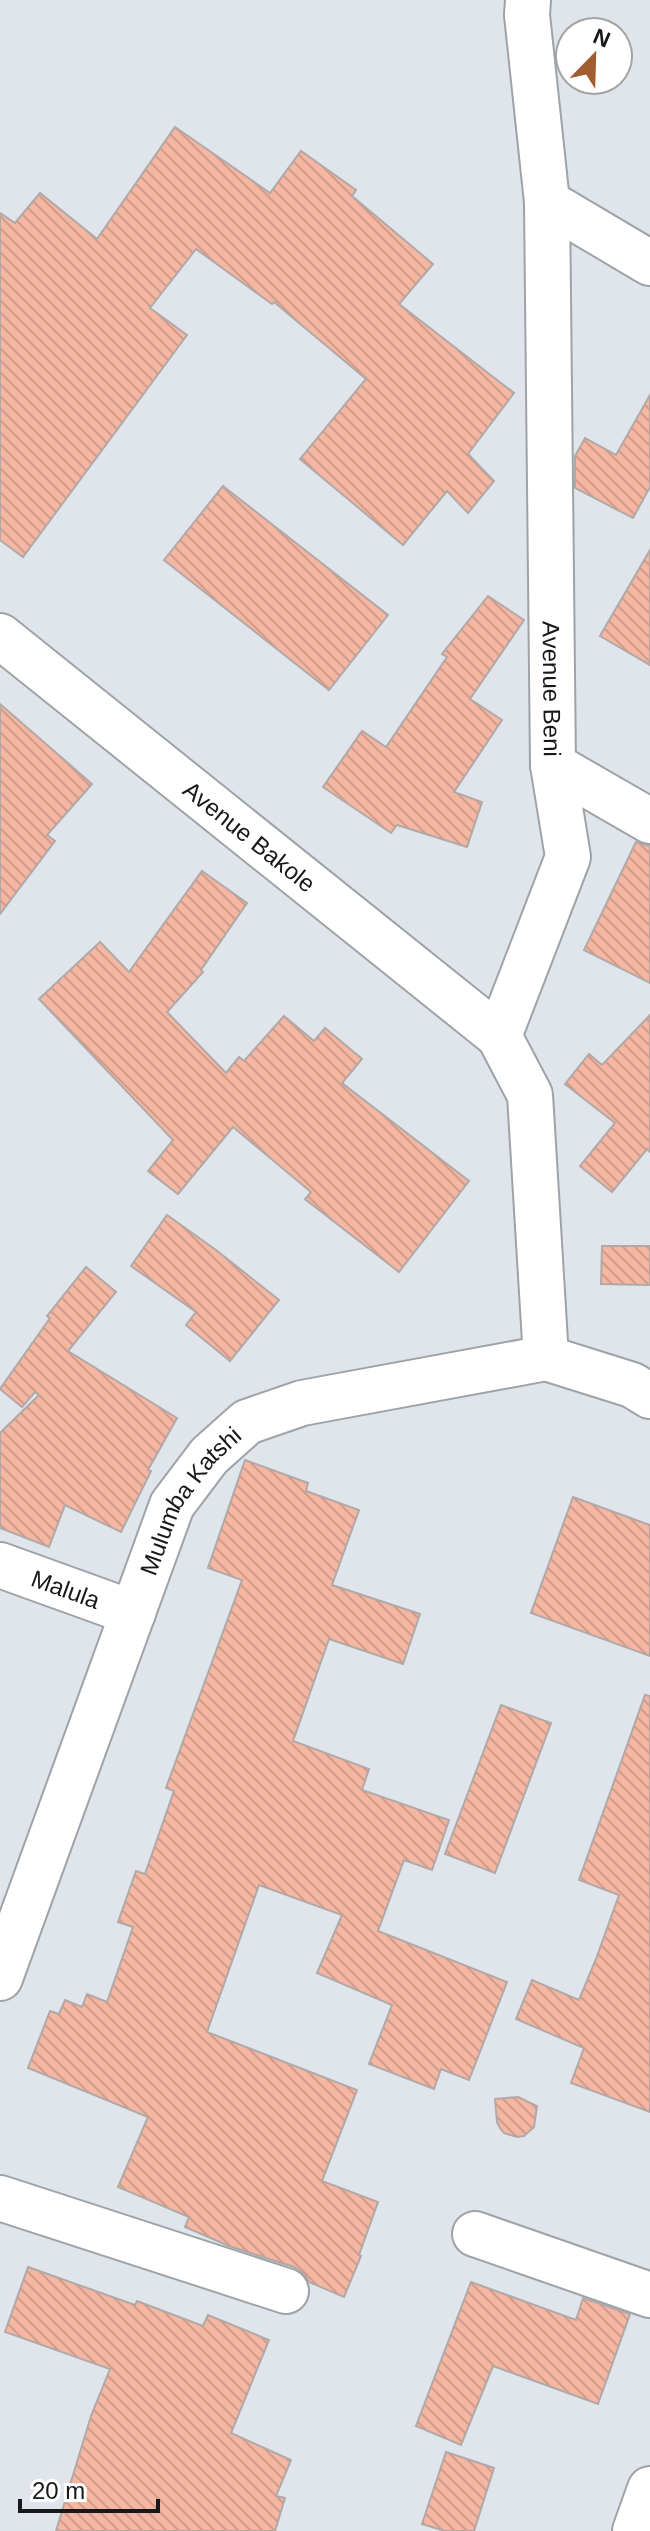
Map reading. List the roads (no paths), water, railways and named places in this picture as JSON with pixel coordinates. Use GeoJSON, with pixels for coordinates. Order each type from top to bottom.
{"type":"FeatureCollection","features":[{"type":"Feature","properties":{"kind":"street","name":"Avenue Beni"},"geometry":{"type":"LineString","coordinates":[[499,1036],[568,857],[553,765],[547,202],[521,5]]}},
{"type":"Feature","properties":{"kind":"street"},"geometry":{"type":"LineString","coordinates":[[547,202],[650,263]]}},
{"type":"Feature","properties":{"kind":"street","name":"Avenue Bakole"},"geometry":{"type":"LineString","coordinates":[[0,636],[499,1036]]}},
{"type":"Feature","properties":{"kind":"street"},"geometry":{"type":"LineString","coordinates":[[553,765],[650,821]]}},
{"type":"Feature","properties":{"kind":"street"},"geometry":{"type":"LineString","coordinates":[[499,1036],[530,1095],[546,1358]]}},
{"type":"Feature","properties":{"kind":"street","name":"Mulumba Katshi"},"geometry":{"type":"LineString","coordinates":[[0,1978],[172,1505],[209,1456],[247,1422],[302,1403],[546,1358],[632,1385],[650,1396]]}},
{"type":"Feature","properties":{"kind":"street","name":"Malula"},"geometry":{"type":"LineString","coordinates":[[0,1565],[133,1613]]}},
{"type":"Feature","properties":{"kind":"street"},"geometry":{"type":"LineString","coordinates":[[0,2198],[286,2291]]}},
{"type":"Feature","properties":{"kind":"street"},"geometry":{"type":"LineString","coordinates":[[475,2234],[650,2295]]}},
{"type":"Feature","properties":{"kind":"street"},"geometry":{"type":"LineString","coordinates":[[635,2531],[650,2489]]}}]}
